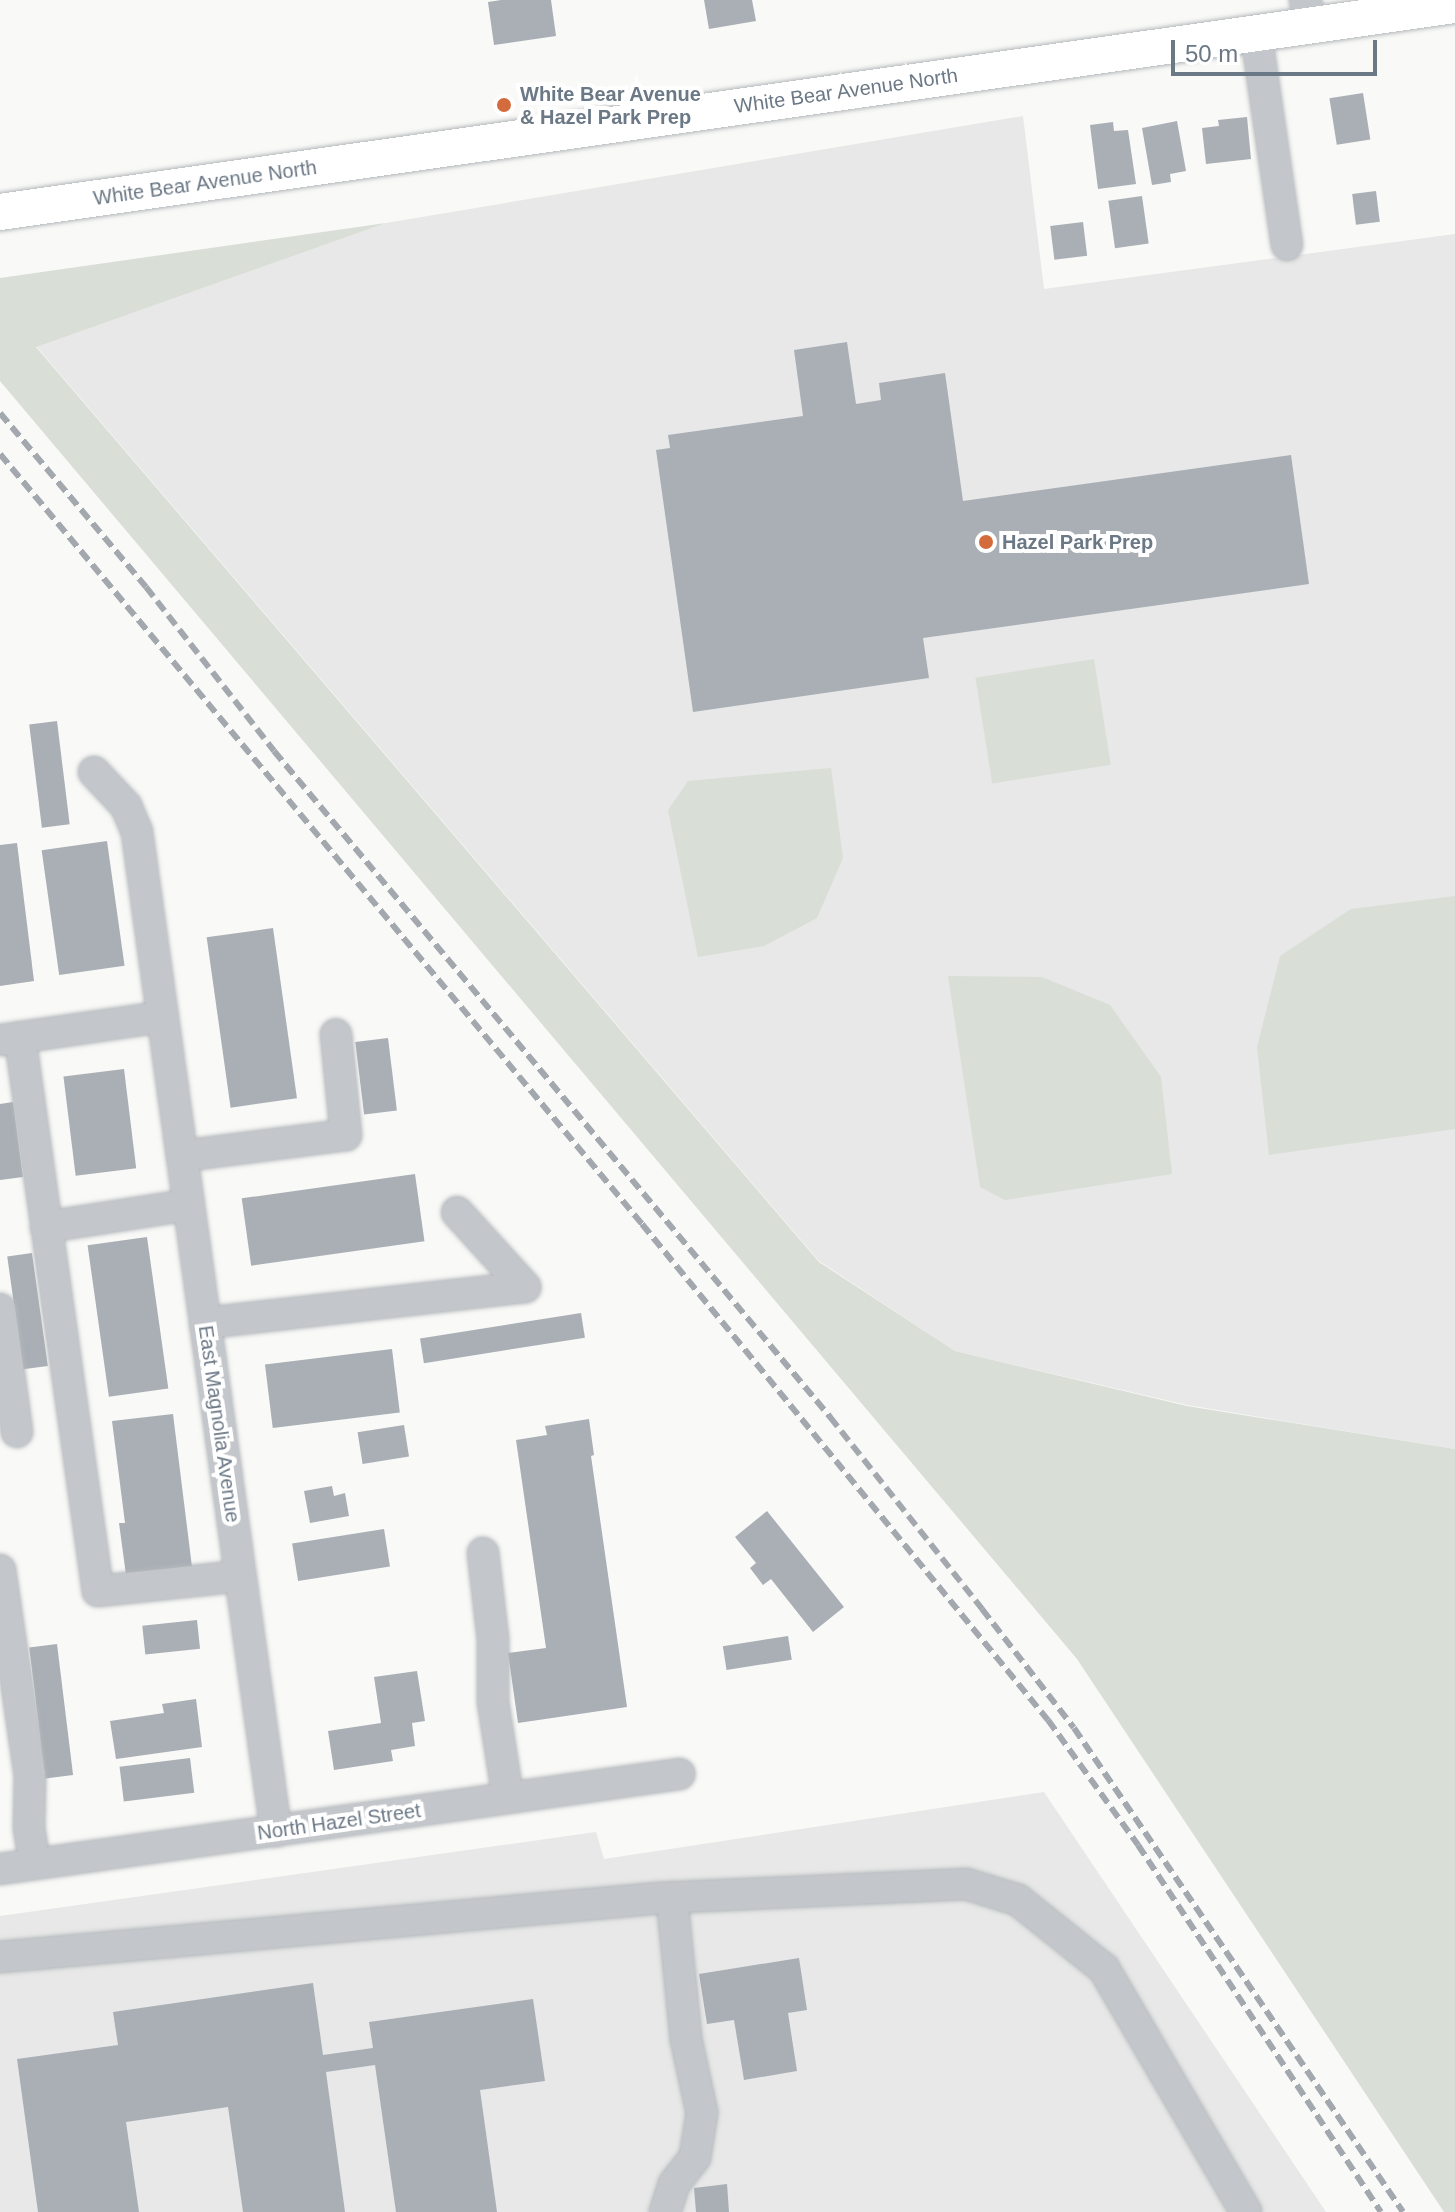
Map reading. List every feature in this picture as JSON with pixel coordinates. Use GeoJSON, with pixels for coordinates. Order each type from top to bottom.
{"type":"FeatureCollection","features":[{"type":"Feature","properties":{"kind":"main road","name":"White Bear Avenue North"},"geometry":{"type":"LineString","coordinates":[[0,212],[1256,33],[1308,12],[1455,5]]}},
{"type":"Feature","properties":{"kind":"street"},"geometry":{"type":"LineString","coordinates":[[1256,33],[1287,245]]}},
{"type":"Feature","properties":{"kind":"street","name":"East Magnolia Avenue"},"geometry":{"type":"LineString","coordinates":[[94,772],[126,806],[137,832],[276,1831]]}},
{"type":"Feature","properties":{"kind":"street"},"geometry":{"type":"LineString","coordinates":[[162,1017],[10,1039],[46,1227],[98,1591],[240,1576]]}},
{"type":"Feature","properties":{"kind":"street"},"geometry":{"type":"LineString","coordinates":[[182,1156],[346,1135],[336,1034]]}},
{"type":"Feature","properties":{"kind":"street"},"geometry":{"type":"LineString","coordinates":[[46,1227],[188,1205]]}},
{"type":"Feature","properties":{"kind":"street"},"geometry":{"type":"LineString","coordinates":[[205,1323],[525,1287],[457,1212]]}},
{"type":"Feature","properties":{"kind":"street"},"geometry":{"type":"LineString","coordinates":[[0,1309],[17,1432]]}},
{"type":"Feature","properties":{"kind":"street"},"geometry":{"type":"LineString","coordinates":[[483,1553],[493,1639],[493,1702],[508,1798]]}},
{"type":"Feature","properties":{"kind":"street"},"geometry":{"type":"LineString","coordinates":[[0,1570],[30,1775],[29,1828],[35,1864]]}},
{"type":"Feature","properties":{"kind":"street","name":"North Hazel Street"},"geometry":{"type":"LineString","coordinates":[[0,1869],[679,1774]]}},
{"type":"Feature","properties":{"kind":"street"},"geometry":{"type":"LineString","coordinates":[[0,1957],[672,1898],[966,1884],[1018,1900],[1104,1969],[1246,2212]]}},
{"type":"Feature","properties":{"kind":"street"},"geometry":{"type":"LineString","coordinates":[[665,2212],[674,2184],[695,2157],[702,2113],[686,2039],[672,1898]]}},
{"type":"Feature","properties":{"kind":"shaded area"},"geometry":{"type":"Polygon","coordinates":[[[1023,116],[1044,289],[1455,234],[1455,1449],[1187,1405],[955,1351],[819,1261],[36,346],[386,223],[1023,116]]]}},
{"type":"Feature","properties":{"kind":"shaded area"},"geometry":{"type":"Polygon","coordinates":[[[386,223],[36,347],[819,1262],[955,1351],[1187,1406],[1455,1449],[1455,2212],[1444,2212],[1077,1659],[0,381],[0,278],[386,223]]]}},
{"type":"Feature","properties":{"kind":"shaded area"},"geometry":{"type":"Polygon","coordinates":[[[1094,659],[1111,765],[992,783],[975,678],[1094,659]]]}},
{"type":"Feature","properties":{"kind":"shaded area"},"geometry":{"type":"Polygon","coordinates":[[[831,768],[843,858],[817,918],[764,946],[698,957],[668,810],[688,781],[831,768]]]}},
{"type":"Feature","properties":{"kind":"shaded area"},"geometry":{"type":"Polygon","coordinates":[[[1455,896],[1455,1129],[1269,1155],[1257,1047],[1280,956],[1351,909],[1455,896]]]}},
{"type":"Feature","properties":{"kind":"shaded area"},"geometry":{"type":"Polygon","coordinates":[[[948,976],[1042,977],[1110,1005],[1161,1077],[1172,1174],[1005,1200],[980,1187],[948,976]]]}},
{"type":"Feature","properties":{"kind":"shaded area"},"geometry":{"type":"Polygon","coordinates":[[[1044,1792],[1326,2212],[0,2212],[0,1916],[596,1832],[604,1859],[1044,1792]]]}},
{"type":"Feature","properties":{"kind":"building"},"geometry":{"type":"Polygon","coordinates":[[[551,0],[556,36],[494,45],[488,2],[551,0]]]}},
{"type":"Feature","properties":{"kind":"building"},"geometry":{"type":"Polygon","coordinates":[[[704,0],[752,0],[756,21],[709,29],[704,0]]]}},
{"type":"Feature","properties":{"kind":"building"},"geometry":{"type":"Polygon","coordinates":[[[1363,93],[1370,139],[1337,145],[1329,98],[1363,93]]]}},
{"type":"Feature","properties":{"kind":"building"},"geometry":{"type":"Polygon","coordinates":[[[1247,117],[1251,159],[1206,164],[1202,128],[1219,126],[1218,120],[1247,117]]]}},
{"type":"Feature","properties":{"kind":"building"},"geometry":{"type":"Polygon","coordinates":[[[1177,121],[1186,171],[1170,174],[1171,182],[1152,185],[1142,128],[1177,121]]]}},
{"type":"Feature","properties":{"kind":"building"},"geometry":{"type":"Polygon","coordinates":[[[1113,122],[1114,131],[1128,130],[1136,184],[1098,189],[1090,125],[1113,122]]]}},
{"type":"Feature","properties":{"kind":"building"},"geometry":{"type":"Polygon","coordinates":[[[1376,191],[1380,222],[1356,225],[1352,194],[1376,191]]]}},
{"type":"Feature","properties":{"kind":"building"},"geometry":{"type":"Polygon","coordinates":[[[1142,196],[1149,244],[1115,248],[1108,201],[1142,196]]]}},
{"type":"Feature","properties":{"kind":"building"},"geometry":{"type":"Polygon","coordinates":[[[1083,222],[1087,256],[1054,260],[1050,226],[1083,222]]]}},
{"type":"Feature","properties":{"kind":"building","name":"Hazel Park Prep"},"geometry":{"type":"Polygon","coordinates":[[[847,342],[856,404],[881,400],[879,383],[945,373],[963,501],[1291,455],[1309,584],[923,638],[929,678],[693,712],[656,450],[670,448],[668,435],[803,416],[794,350],[847,342]]]}},
{"type":"Feature","properties":{"kind":"building"},"geometry":{"type":"Polygon","coordinates":[[[57,721],[70,824],[42,828],[29,724],[57,721]]]}},
{"type":"Feature","properties":{"kind":"building"},"geometry":{"type":"Polygon","coordinates":[[[107,841],[125,966],[59,975],[42,850],[107,841]]]}},
{"type":"Feature","properties":{"kind":"building"},"geometry":{"type":"Polygon","coordinates":[[[17,843],[34,981],[0,986],[0,845],[17,843]]]}},
{"type":"Feature","properties":{"kind":"building"},"geometry":{"type":"Polygon","coordinates":[[[273,928],[297,1098],[231,1108],[207,937],[273,928]]]}},
{"type":"Feature","properties":{"kind":"building"},"geometry":{"type":"Polygon","coordinates":[[[388,1038],[397,1110],[364,1114],[355,1042],[388,1038]]]}},
{"type":"Feature","properties":{"kind":"building"},"geometry":{"type":"Polygon","coordinates":[[[124,1069],[136,1168],[76,1176],[63,1076],[124,1069]]]}},
{"type":"Feature","properties":{"kind":"building"},"geometry":{"type":"Polygon","coordinates":[[[13,1102],[23,1177],[0,1180],[0,1104],[13,1102]]]}},
{"type":"Feature","properties":{"kind":"building"},"geometry":{"type":"Polygon","coordinates":[[[415,1174],[424,1241],[251,1266],[242,1198],[415,1174]]]}},
{"type":"Feature","properties":{"kind":"building"},"geometry":{"type":"Polygon","coordinates":[[[147,1237],[168,1389],[109,1397],[88,1245],[147,1237]]]}},
{"type":"Feature","properties":{"kind":"building"},"geometry":{"type":"Polygon","coordinates":[[[32,1253],[48,1366],[23,1369],[7,1256],[32,1253]]]}},
{"type":"Feature","properties":{"kind":"building"},"geometry":{"type":"Polygon","coordinates":[[[581,1313],[585,1338],[424,1363],[420,1338],[581,1313]]]}},
{"type":"Feature","properties":{"kind":"building"},"geometry":{"type":"Polygon","coordinates":[[[392,1349],[400,1413],[273,1428],[265,1365],[392,1349]]]}},
{"type":"Feature","properties":{"kind":"building"},"geometry":{"type":"Polygon","coordinates":[[[173,1414],[192,1567],[126,1575],[119,1523],[125,1523],[112,1421],[173,1414]]]}},
{"type":"Feature","properties":{"kind":"building"},"geometry":{"type":"Polygon","coordinates":[[[589,1419],[594,1455],[591,1456],[627,1707],[518,1723],[508,1653],[546,1648],[516,1440],[547,1435],[545,1426],[589,1419]]]}},
{"type":"Feature","properties":{"kind":"building"},"geometry":{"type":"Polygon","coordinates":[[[404,1425],[409,1457],[363,1464],[358,1432],[404,1425]]]}},
{"type":"Feature","properties":{"kind":"building"},"geometry":{"type":"Polygon","coordinates":[[[332,1486],[334,1496],[345,1493],[349,1516],[310,1523],[304,1491],[332,1486]]]}},
{"type":"Feature","properties":{"kind":"building"},"geometry":{"type":"Polygon","coordinates":[[[767,1511],[844,1607],[813,1632],[771,1579],[763,1585],[750,1568],[756,1563],[735,1537],[767,1511]]]}},
{"type":"Feature","properties":{"kind":"building"},"geometry":{"type":"Polygon","coordinates":[[[384,1529],[390,1567],[298,1581],[292,1544],[384,1529]]]}},
{"type":"Feature","properties":{"kind":"building"},"geometry":{"type":"Polygon","coordinates":[[[197,1620],[200,1649],[145,1655],[142,1626],[197,1620]]]}},
{"type":"Feature","properties":{"kind":"building"},"geometry":{"type":"Polygon","coordinates":[[[788,1636],[792,1660],[727,1670],[723,1646],[788,1636]]]}},
{"type":"Feature","properties":{"kind":"building"},"geometry":{"type":"Polygon","coordinates":[[[57,1644],[73,1775],[45,1778],[29,1647],[57,1644]]]}},
{"type":"Feature","properties":{"kind":"building"},"geometry":{"type":"Polygon","coordinates":[[[417,1671],[425,1721],[412,1723],[415,1746],[391,1750],[393,1761],[334,1770],[328,1731],[381,1723],[374,1677],[417,1671]]]}},
{"type":"Feature","properties":{"kind":"building"},"geometry":{"type":"Polygon","coordinates":[[[196,1699],[202,1747],[116,1759],[110,1721],[164,1713],[162,1704],[196,1699]]]}},
{"type":"Feature","properties":{"kind":"building"},"geometry":{"type":"Polygon","coordinates":[[[190,1758],[194,1793],[124,1801],[120,1767],[190,1758]]]}},
{"type":"Feature","properties":{"kind":"building"},"geometry":{"type":"Polygon","coordinates":[[[799,1958],[807,2010],[788,2013],[797,2071],[744,2080],[734,2020],[707,2024],[699,1974],[799,1958]]]}},
{"type":"Feature","properties":{"kind":"building"},"geometry":{"type":"Polygon","coordinates":[[[313,1983],[323,2055],[373,2048],[369,2022],[533,1999],[545,2081],[480,2090],[497,2212],[396,2212],[375,2065],[326,2072],[345,2212],[243,2212],[228,2107],[126,2122],[139,2212],[38,2212],[17,2059],[118,2045],[113,2012],[313,1983]]]}},
{"type":"Feature","properties":{"kind":"building"},"geometry":{"type":"Polygon","coordinates":[[[727,2184],[729,2212],[696,2212],[694,2188],[727,2184]]]}},
{"type":"Feature","properties":{"kind":"railway"},"geometry":{"type":"LineString","coordinates":[[0,413],[146,587],[274,751],[830,1417],[982,1609],[1074,1728],[1403,2212]]}},
{"type":"Feature","properties":{"kind":"railway"},"geometry":{"type":"LineString","coordinates":[[0,454],[642,1224],[1048,1720],[1138,1845],[1381,2212]]}},
{"type":"Feature","properties":{"kind":"place","name":"White Bear Avenue & Hazel Park Prep"},"geometry":{"type":"Point","coordinates":[504,105]}},
{"type":"Feature","properties":{"kind":"place","name":"Hazel Park Prep"},"geometry":{"type":"Point","coordinates":[986,542]}}]}
